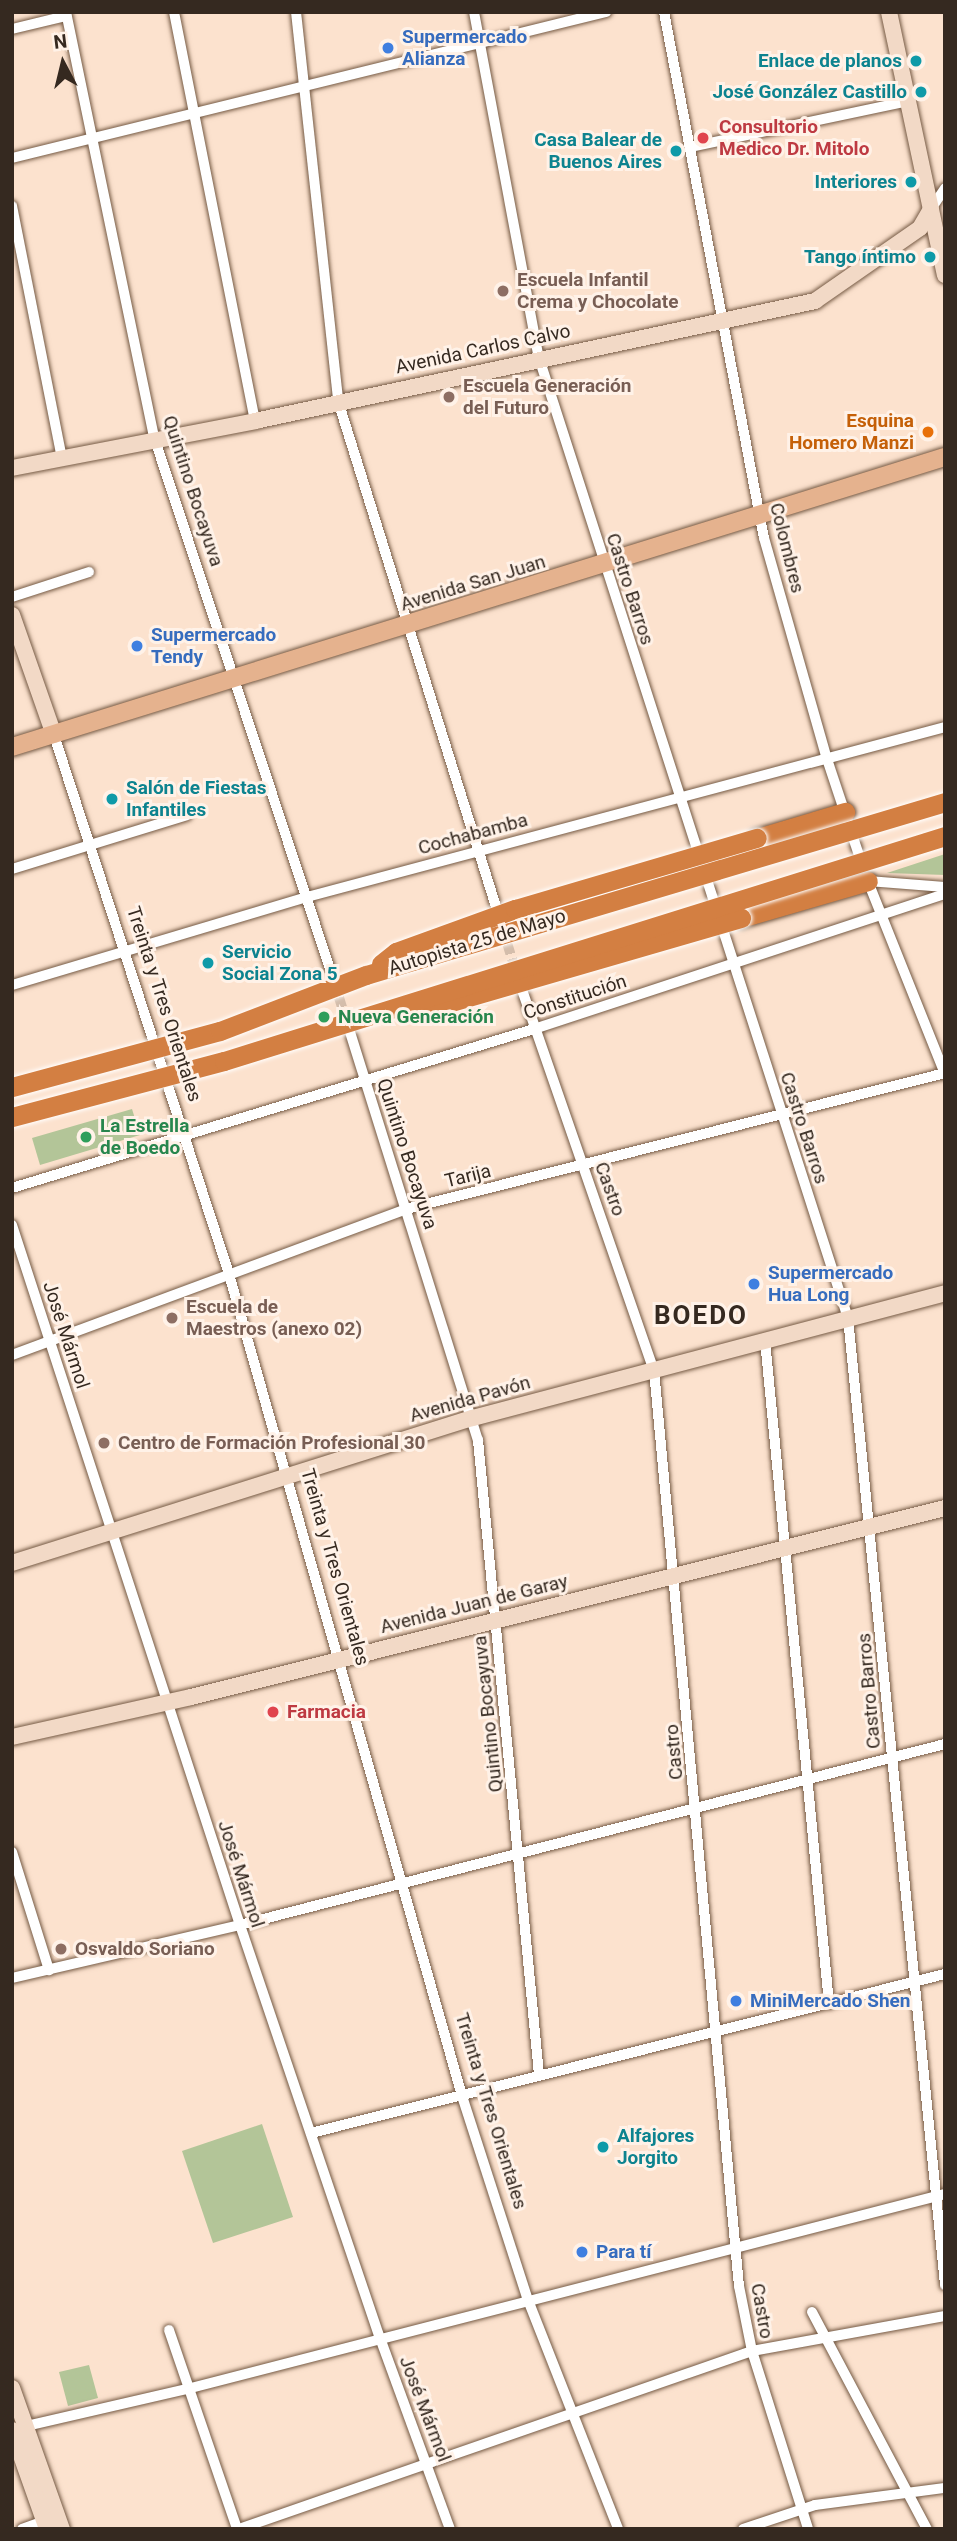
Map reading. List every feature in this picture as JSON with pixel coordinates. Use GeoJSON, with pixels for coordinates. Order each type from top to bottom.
{"type":"FeatureCollection","features":[{"type":"Feature","properties":{"kind":"highway","name":"Autopista 25 de Mayo"},"geometry":{"type":"LineString","coordinates":[[12,1087],[220,1031],[366,975],[945,802]]}},
{"type":"Feature","properties":{"kind":"highway"},"geometry":{"type":"LineString","coordinates":[[366,975],[396,952],[515,909],[845,812]]}},
{"type":"Feature","properties":{"kind":"highway","name":"Autopista 25 de Mayo"},"geometry":{"type":"LineString","coordinates":[[12,1117],[280,1044],[945,835]]}},
{"type":"Feature","properties":{"kind":"highway"},"geometry":{"type":"LineString","coordinates":[[280,1044],[459,1001],[868,881]]}},
{"type":"Feature","properties":{"kind":"main road"},"geometry":{"type":"LineString","coordinates":[[890,12],[945,275]]}},
{"type":"Feature","properties":{"kind":"main road","name":"Avenida Carlos Calvo"},"geometry":{"type":"LineString","coordinates":[[12,468],[255,421],[827,296],[920,228],[931,209]]}},
{"type":"Feature","properties":{"kind":"main road","name":"Avenida San Juan"},"geometry":{"type":"LineString","coordinates":[[12,747],[945,457]]}},
{"type":"Feature","properties":{"kind":"main road","name":"Treinta y Tres Orientales"},"geometry":{"type":"LineString","coordinates":[[12,615],[54,734]]}},
{"type":"Feature","properties":{"kind":"main road","name":"Avenida Pavón"},"geometry":{"type":"LineString","coordinates":[[12,1563],[473,1418],[945,1293]]}},
{"type":"Feature","properties":{"kind":"main road","name":"Avenida Juan de Garay"},"geometry":{"type":"LineString","coordinates":[[12,1737],[340,1660],[945,1508]]}},
{"type":"Feature","properties":{"kind":"main road"},"geometry":{"type":"LineString","coordinates":[[12,2388],[17,2428],[52,2524]]}},
{"type":"Feature","properties":{"kind":"street"},"geometry":{"type":"LineString","coordinates":[[174,12],[255,421]]}},
{"type":"Feature","properties":{"kind":"street"},"geometry":{"type":"LineString","coordinates":[[296,12],[338,401],[410,624],[497,910]]}},
{"type":"Feature","properties":{"kind":"street","name":"Castro Barros"},"geometry":{"type":"LineString","coordinates":[[474,12],[539,358],[731,964],[848,1318],[872,1527],[915,1982],[940,2195],[945,2286]]}},
{"type":"Feature","properties":{"kind":"street"},"geometry":{"type":"LineString","coordinates":[[12,158],[481,40],[606,12]]}},
{"type":"Feature","properties":{"kind":"street","name":"Colombres"},"geometry":{"type":"LineString","coordinates":[[664,12],[760,515],[827,759],[868,881],[945,1074]]}},
{"type":"Feature","properties":{"kind":"street"},"geometry":{"type":"LineString","coordinates":[[12,29],[66,14]]}},
{"type":"Feature","properties":{"kind":"street","name":"Quintino Bocayuva"},"geometry":{"type":"LineString","coordinates":[[66,14],[155,440],[330,969]]}},
{"type":"Feature","properties":{"kind":"street"},"geometry":{"type":"LineString","coordinates":[[690,147],[909,101]]}},
{"type":"Feature","properties":{"kind":"street"},"geometry":{"type":"LineString","coordinates":[[931,209],[945,188]]}},
{"type":"Feature","properties":{"kind":"street"},"geometry":{"type":"LineString","coordinates":[[12,206],[62,457]]}},
{"type":"Feature","properties":{"kind":"street"},"geometry":{"type":"LineString","coordinates":[[12,597],[89,572]]}},
{"type":"Feature","properties":{"kind":"street","name":"Cochabamba"},"geometry":{"type":"LineString","coordinates":[[12,985],[307,897],[945,727]]}},
{"type":"Feature","properties":{"kind":"street","name":"Treinta y Tres Orientales"},"geometry":{"type":"LineString","coordinates":[[54,734],[229,1274],[462,2096],[528,2300],[569,2413],[618,2529]]}},
{"type":"Feature","properties":{"kind":"street"},"geometry":{"type":"LineString","coordinates":[[12,869],[187,815]]}},
{"type":"Feature","properties":{"kind":"street"},"geometry":{"type":"LineString","coordinates":[[868,881],[945,887]]}},
{"type":"Feature","properties":{"kind":"street","name":"Constitución"},"geometry":{"type":"LineString","coordinates":[[12,1188],[534,1029],[945,894]]}},
{"type":"Feature","properties":{"kind":"street","name":"Castro"},"geometry":{"type":"LineString","coordinates":[[520,984],[654,1370],[676,1574],[735,2246],[752,2351],[808,2529]]}},
{"type":"Feature","properties":{"kind":"street","name":"Quintino Bocayuva"},"geometry":{"type":"LineString","coordinates":[[350,1032],[473,1418],[521,1853],[539,2075]]}},
{"type":"Feature","properties":{"kind":"street","name":"Tarija"},"geometry":{"type":"LineString","coordinates":[[12,1355],[406,1209],[945,1074]]}},
{"type":"Feature","properties":{"kind":"street","name":"José Mármol"},"geometry":{"type":"LineString","coordinates":[[12,1225],[51,1341],[108,1532],[240,1925],[380,2338],[450,2529]]}},
{"type":"Feature","properties":{"kind":"street"},"geometry":{"type":"LineString","coordinates":[[765,1340],[829,2004]]}},
{"type":"Feature","properties":{"kind":"street"},"geometry":{"type":"LineString","coordinates":[[12,1978],[240,1925],[945,1744]]}},
{"type":"Feature","properties":{"kind":"street"},"geometry":{"type":"LineString","coordinates":[[12,1852],[49,1970]]}},
{"type":"Feature","properties":{"kind":"street"},"geometry":{"type":"LineString","coordinates":[[311,2133],[945,1974]]}},
{"type":"Feature","properties":{"kind":"street"},"geometry":{"type":"LineString","coordinates":[[17,2428],[187,2389],[940,2195]]}},
{"type":"Feature","properties":{"kind":"street"},"geometry":{"type":"LineString","coordinates":[[812,2312],[927,2529]]}},
{"type":"Feature","properties":{"kind":"street"},"geometry":{"type":"LineString","coordinates":[[169,2330],[187,2389],[238,2529],[752,2351],[945,2316]]}},
{"type":"Feature","properties":{"kind":"street"},"geometry":{"type":"LineString","coordinates":[[743,2529],[801,2509],[945,2488]]}},
{"type":"Feature","properties":{"kind":"street"},"geometry":{"type":"LineString","coordinates":[[22,2529],[52,2524]]}},
{"type":"Feature","properties":{"kind":"green space"},"geometry":{"type":"Polygon","coordinates":[[[945,854],[945,875],[887,873],[945,854]]]}},
{"type":"Feature","properties":{"kind":"green space","name":"La Estrella de Boedo"},"geometry":{"type":"Polygon","coordinates":[[[132,1109],[140,1135],[40,1165],[32,1138],[132,1109]]]}},
{"type":"Feature","properties":{"kind":"green space"},"geometry":{"type":"Polygon","coordinates":[[[262,2124],[293,2217],[213,2243],[182,2151],[262,2124]]]}},
{"type":"Feature","properties":{"kind":"green space"},"geometry":{"type":"Polygon","coordinates":[[[89,2365],[98,2398],[68,2406],[59,2372],[89,2365]]]}},
{"type":"Feature","properties":{"kind":"tunnel"},"geometry":{"type":"LineString","coordinates":[[503,930],[517,975]]}},
{"type":"Feature","properties":{"kind":"tunnel"},"geometry":{"type":"LineString","coordinates":[[330,969],[348,1026]]}},
{"type":"Feature","properties":{"kind":"place","name":"Supermercado Alianza"},"geometry":{"type":"Point","coordinates":[388,48]}},
{"type":"Feature","properties":{"kind":"place","name":"Enlace de planos"},"geometry":{"type":"Point","coordinates":[916,61]}},
{"type":"Feature","properties":{"kind":"place","name":"José González Castillo"},"geometry":{"type":"Point","coordinates":[921,92]}},
{"type":"Feature","properties":{"kind":"place","name":"Consultorio Medico Dr. Mitolo"},"geometry":{"type":"Point","coordinates":[703,138]}},
{"type":"Feature","properties":{"kind":"place","name":"Casa Balear de Buenos Aires"},"geometry":{"type":"Point","coordinates":[676,151]}},
{"type":"Feature","properties":{"kind":"place","name":"Interiores"},"geometry":{"type":"Point","coordinates":[911,182]}},
{"type":"Feature","properties":{"kind":"place","name":"Tango íntimo"},"geometry":{"type":"Point","coordinates":[930,257]}},
{"type":"Feature","properties":{"kind":"place","name":"Escuela Infantil Crema y Chocolate"},"geometry":{"type":"Point","coordinates":[503,291]}},
{"type":"Feature","properties":{"kind":"place","name":"Escuela Generación del Futuro"},"geometry":{"type":"Point","coordinates":[449,397]}},
{"type":"Feature","properties":{"kind":"place","name":"Esquina Homero Manzi"},"geometry":{"type":"Point","coordinates":[928,432]}},
{"type":"Feature","properties":{"kind":"place","name":"Supermercado Tendy"},"geometry":{"type":"Point","coordinates":[137,646]}},
{"type":"Feature","properties":{"kind":"place","name":"Salón de Fiestas Infantiles"},"geometry":{"type":"Point","coordinates":[112,799]}},
{"type":"Feature","properties":{"kind":"place","name":"Servicio Social Zona 5"},"geometry":{"type":"Point","coordinates":[208,963]}},
{"type":"Feature","properties":{"kind":"place","name":"Nueva Generación"},"geometry":{"type":"Point","coordinates":[324,1017]}},
{"type":"Feature","properties":{"kind":"place","name":"La Estrella de Boedo"},"geometry":{"type":"Point","coordinates":[86,1137]}},
{"type":"Feature","properties":{"kind":"place","name":"Supermercado Hua Long"},"geometry":{"type":"Point","coordinates":[754,1284]}},
{"type":"Feature","properties":{"kind":"place","name":"Escuela de Maestros (anexo 02)"},"geometry":{"type":"Point","coordinates":[172,1318]}},
{"type":"Feature","properties":{"kind":"place","name":"Centro de Formación Profesional 30"},"geometry":{"type":"Point","coordinates":[104,1443]}},
{"type":"Feature","properties":{"kind":"place","name":"Farmacia"},"geometry":{"type":"Point","coordinates":[273,1712]}},
{"type":"Feature","properties":{"kind":"place","name":"Osvaldo Soriano"},"geometry":{"type":"Point","coordinates":[61,1949]}},
{"type":"Feature","properties":{"kind":"place","name":"MiniMercado Shen"},"geometry":{"type":"Point","coordinates":[736,2001]}},
{"type":"Feature","properties":{"kind":"place","name":"Alfajores Jorgito"},"geometry":{"type":"Point","coordinates":[603,2147]}},
{"type":"Feature","properties":{"kind":"place","name":"Para tí"},"geometry":{"type":"Point","coordinates":[582,2252]}},
{"type":"Feature","properties":{"kind":"district","name":"BOEDO"},"geometry":{"type":"Point","coordinates":[701,1316]}}]}
